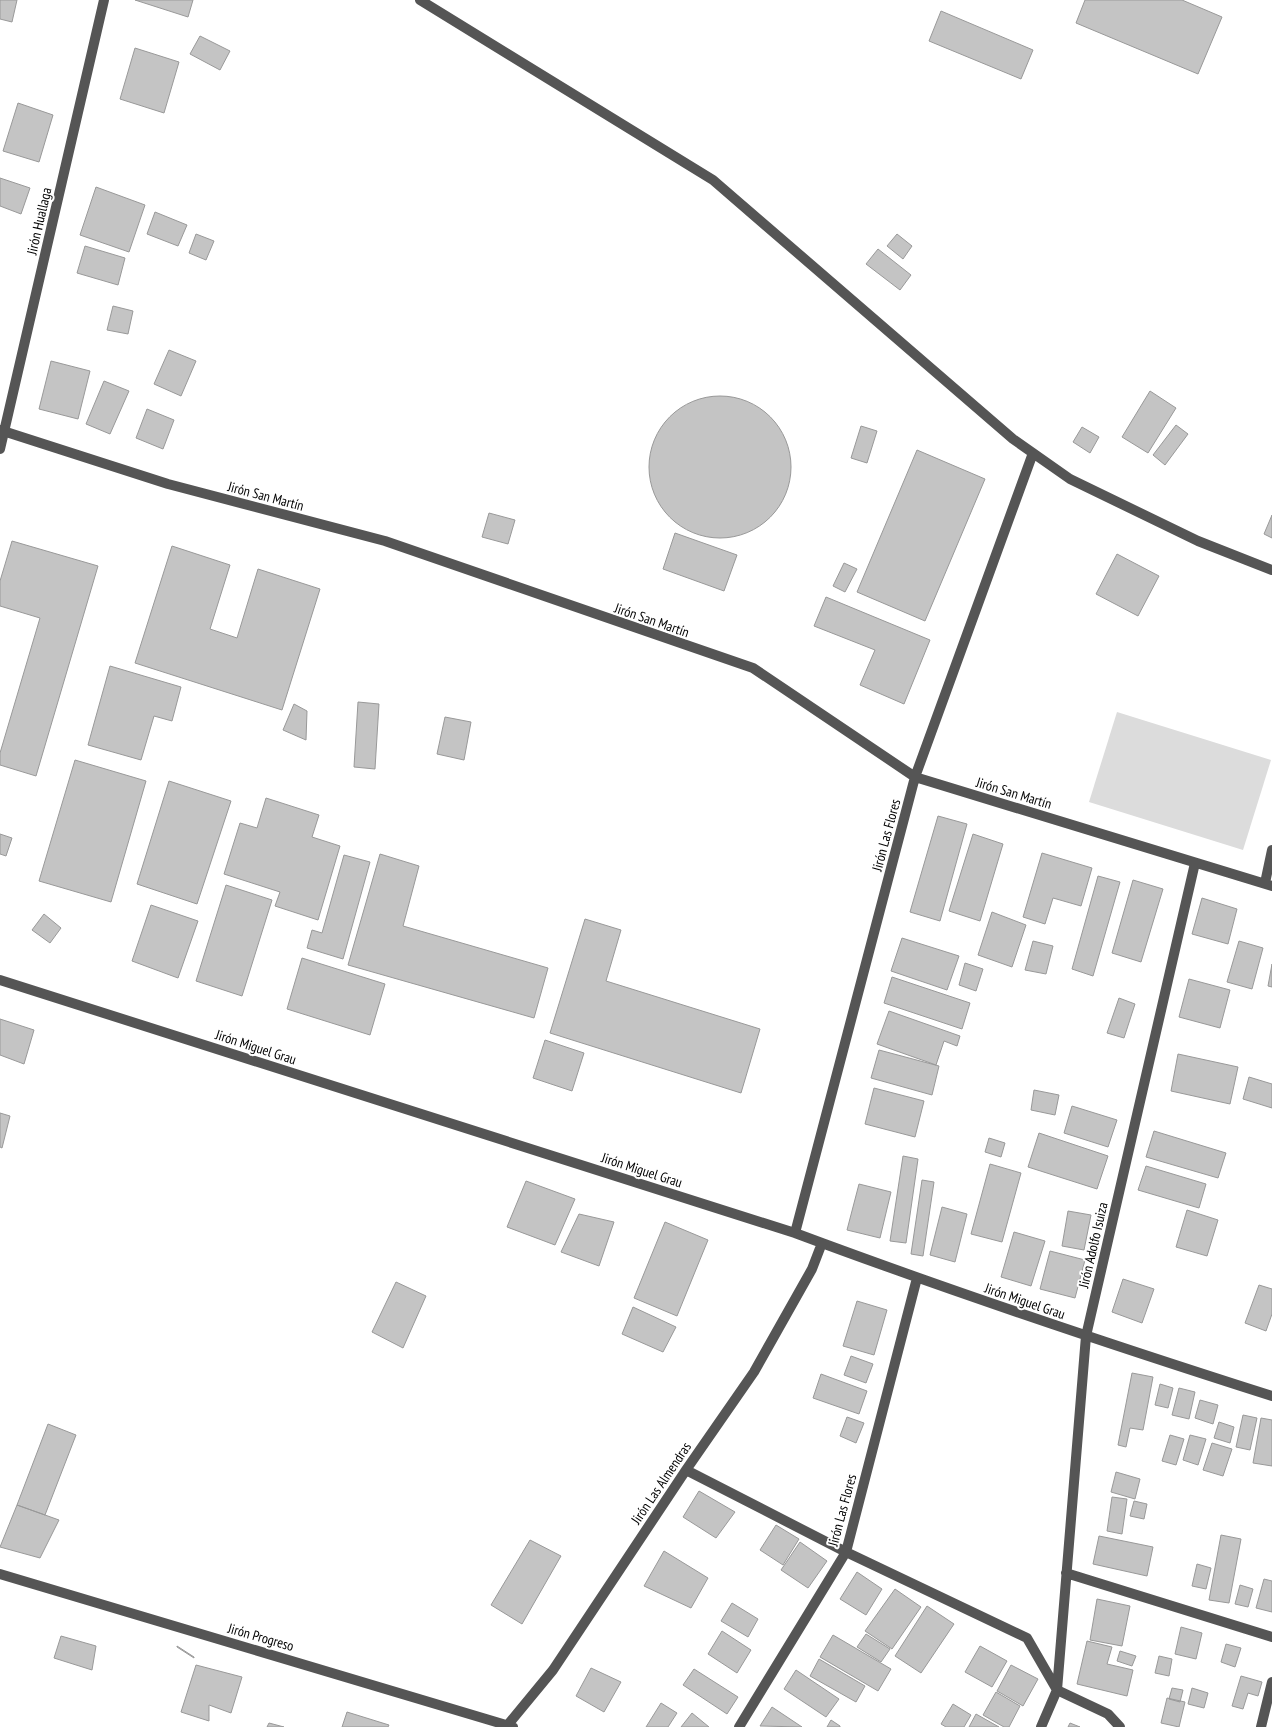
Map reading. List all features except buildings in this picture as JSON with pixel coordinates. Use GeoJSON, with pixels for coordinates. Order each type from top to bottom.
{"type":"FeatureCollection","features":[{"type":"Feature","properties":{"kind":"street","name":"Jirón Huallaga"},"geometry":{"type":"LineString","coordinates":[[0,449],[2,430],[104,0]]}},
{"type":"Feature","properties":{"kind":"street"},"geometry":{"type":"LineString","coordinates":[[420,0],[713,180],[1005,432],[1070,478],[1198,541],[1272,570]]}},
{"type":"Feature","properties":{"kind":"street","name":"Jirón San Martín"},"geometry":{"type":"LineString","coordinates":[[2,430],[168,484],[384,541],[753,668],[915,776],[1268,884]]}},
{"type":"Feature","properties":{"kind":"street","name":"Jirón Las Flores"},"geometry":{"type":"LineString","coordinates":[[795,1233],[915,776],[1033,453]]}},
{"type":"Feature","properties":{"kind":"street"},"geometry":{"type":"LineString","coordinates":[[1268,884],[1272,850]]}},
{"type":"Feature","properties":{"kind":"street","name":"Jirón Adolfo Isuiza"},"geometry":{"type":"LineString","coordinates":[[1041,1727],[1057,1690],[1086,1336],[1195,863]]}},
{"type":"Feature","properties":{"kind":"street","name":"Jirón Miguel Grau"},"geometry":{"type":"LineString","coordinates":[[0,980],[795,1233],[917,1278],[1086,1336],[1272,1396]]}},
{"type":"Feature","properties":{"kind":"street","name":"Jirón Las Almendras"},"geometry":{"type":"LineString","coordinates":[[509,1726],[553,1670],[686,1470],[754,1372],[812,1269],[822,1243]]}},
{"type":"Feature","properties":{"kind":"street","name":"Jirón Las Flores"},"geometry":{"type":"LineString","coordinates":[[739,1727],[846,1552],[917,1278]]}},
{"type":"Feature","properties":{"kind":"street"},"geometry":{"type":"LineString","coordinates":[[686,1470],[846,1552],[1027,1638],[1057,1690],[1108,1714],[1120,1727]]}},
{"type":"Feature","properties":{"kind":"street"},"geometry":{"type":"LineString","coordinates":[[1066,1573],[1272,1637]]}},
{"type":"Feature","properties":{"kind":"street","name":"Jirón Progreso"},"geometry":{"type":"LineString","coordinates":[[0,1574],[509,1726]]}},
{"type":"Feature","properties":{"kind":"street"},"geometry":{"type":"LineString","coordinates":[[1261,1727],[1272,1682]]}},
{"type":"Feature","properties":{"kind":"shaded area"},"geometry":{"type":"Polygon","coordinates":[[[1117,712],[1271,760],[1243,850],[1089,802],[1117,712]]]}}]}
